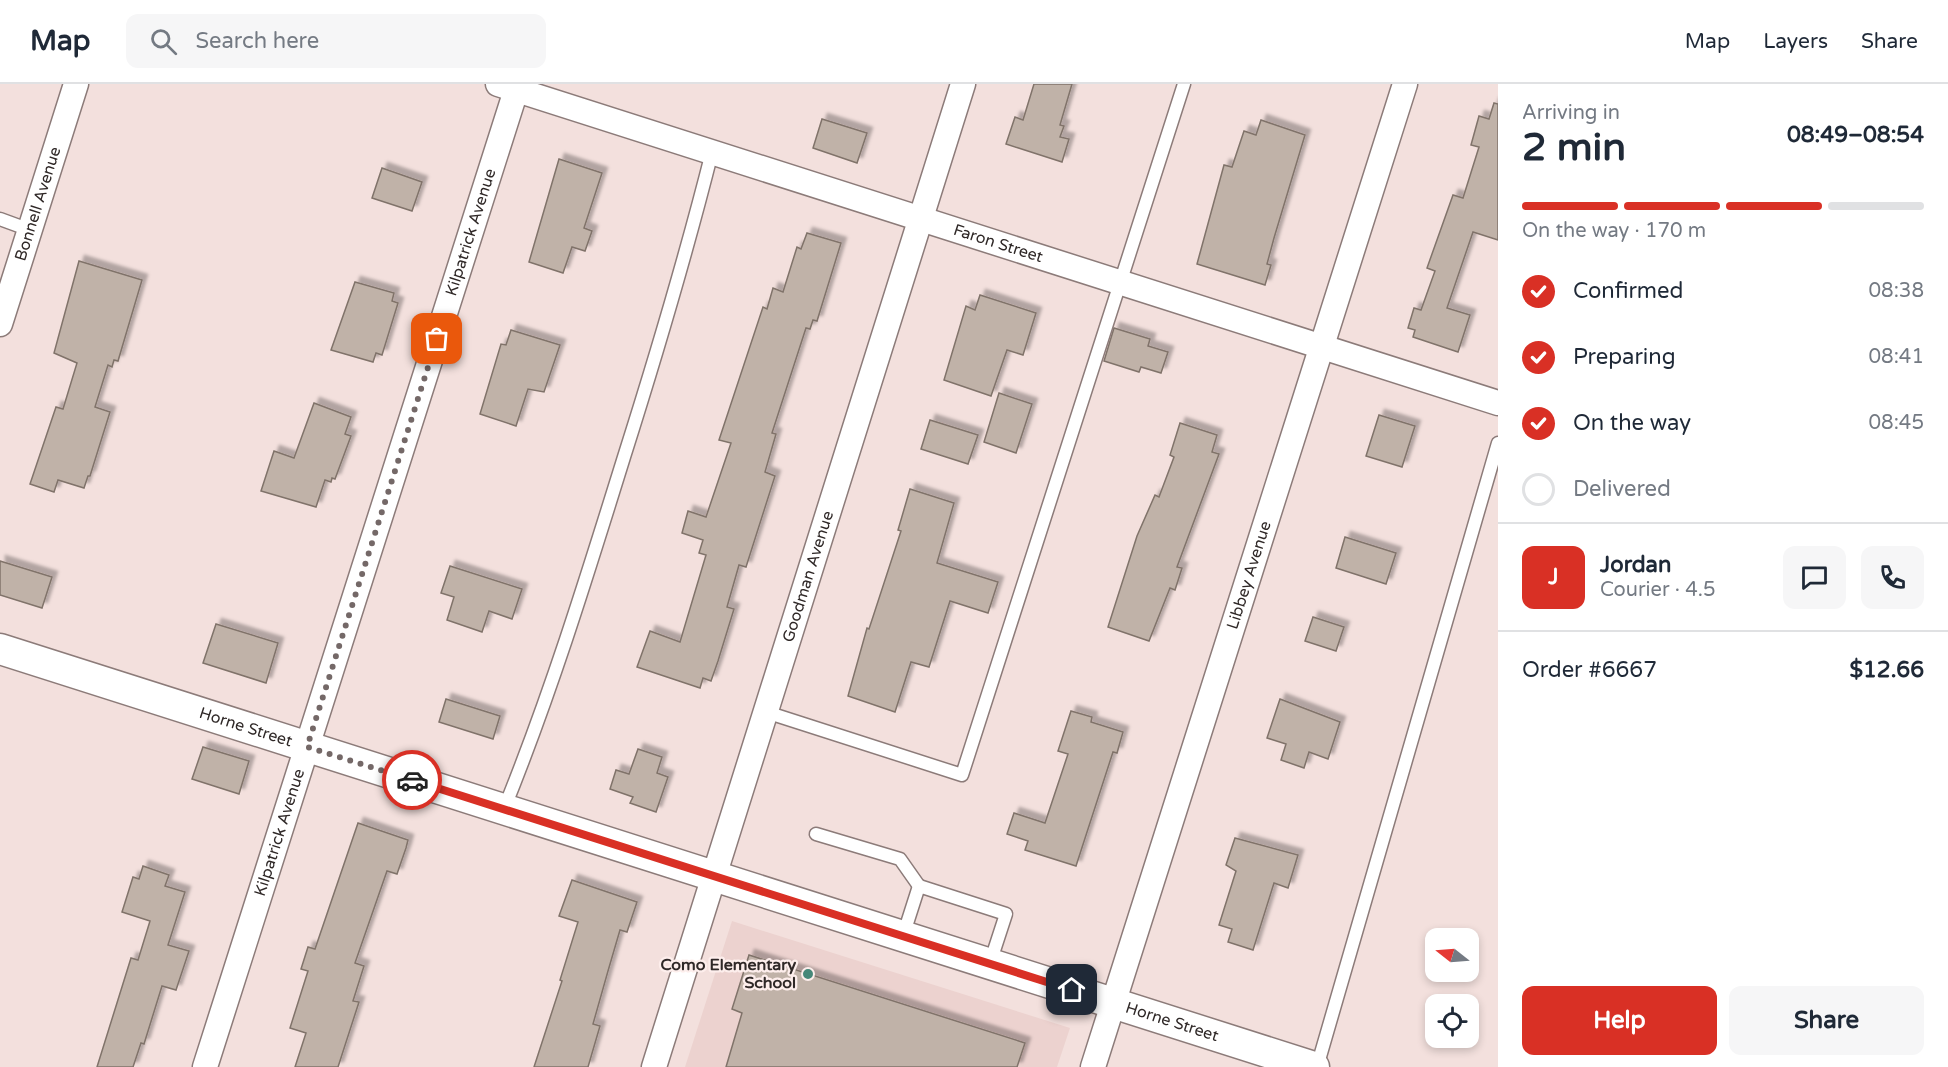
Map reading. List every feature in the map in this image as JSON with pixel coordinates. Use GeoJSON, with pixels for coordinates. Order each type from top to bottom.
{"type":"FeatureCollection","features":[{"type":"Feature","properties":{"kind":"street","name":"Bonnell Avenue"},"geometry":{"type":"LineString","coordinates":[[0,324],[76,84]]}},
{"type":"Feature","properties":{"kind":"street","name":"Goodman Avenue"},"geometry":{"type":"LineString","coordinates":[[654,1067],[963,84]]}},
{"type":"Feature","properties":{"kind":"street","name":"Libbey Avenue"},"geometry":{"type":"LineString","coordinates":[[1093,1067],[1405,84]]}},
{"type":"Feature","properties":{"kind":"street","name":"Faron Street"},"geometry":{"type":"LineString","coordinates":[[511,86],[1498,403]]}},
{"type":"Feature","properties":{"kind":"street","name":"Kilpatrick Avenue"},"geometry":{"type":"LineString","coordinates":[[205,1067],[307,747],[511,86]]}},
{"type":"Feature","properties":{"kind":"street","name":"Horne Street"},"geometry":{"type":"LineString","coordinates":[[0,649],[1314,1067]]}},
{"type":"Feature","properties":{"kind":"lane"},"geometry":{"type":"LineString","coordinates":[[766,712],[962,775],[1184,84]]}},
{"type":"Feature","properties":{"kind":"lane"},"geometry":{"type":"LineString","coordinates":[[504,810],[562,656],[587,579],[659,350],[712,152]]}},
{"type":"Feature","properties":{"kind":"lane"},"geometry":{"type":"LineString","coordinates":[[0,219],[30,230]]}},
{"type":"Feature","properties":{"kind":"lane"},"geometry":{"type":"LineString","coordinates":[[1314,1067],[1498,443]]}},
{"type":"Feature","properties":{"kind":"lane"},"geometry":{"type":"LineString","coordinates":[[816,834],[900,859],[919,886],[1006,914],[990,964]]}},
{"type":"Feature","properties":{"kind":"lane"},"geometry":{"type":"LineString","coordinates":[[903,936],[919,886]]}},
{"type":"Feature","properties":{"kind":"shaded area","name":"Como Elementary School"},"geometry":{"type":"Polygon","coordinates":[[[732,921],[1070,1028],[1057,1067],[685,1067],[732,921]]]}},
{"type":"Feature","properties":{"kind":"building"},"geometry":{"type":"Polygon","coordinates":[[[1034,84],[1072,84],[1060,125],[1064,126],[1060,137],[1069,139],[1062,162],[1006,144],[1015,117],[1023,120],[1034,84]]]}},
{"type":"Feature","properties":{"kind":"building"},"geometry":{"type":"Polygon","coordinates":[[[1494,103],[1498,104],[1498,240],[1473,232],[1447,308],[1470,315],[1458,352],[1413,337],[1415,330],[1408,328],[1414,308],[1421,310],[1435,271],[1427,268],[1453,195],[1463,198],[1479,147],[1471,145],[1479,116],[1489,119],[1494,103]]]}},
{"type":"Feature","properties":{"kind":"building"},"geometry":{"type":"Polygon","coordinates":[[[822,119],[867,133],[857,163],[813,148],[822,119]]]}},
{"type":"Feature","properties":{"kind":"building"},"geometry":{"type":"Polygon","coordinates":[[[1261,120],[1305,135],[1267,264],[1271,265],[1265,285],[1197,264],[1224,165],[1232,167],[1244,131],[1256,135],[1261,120]]]}},
{"type":"Feature","properties":{"kind":"building"},"geometry":{"type":"Polygon","coordinates":[[[559,159],[602,173],[584,228],[592,231],[585,251],[572,247],[563,273],[529,262],[559,159]]]}},
{"type":"Feature","properties":{"kind":"building"},"geometry":{"type":"Polygon","coordinates":[[[382,168],[422,182],[412,211],[372,198],[382,168]]]}},
{"type":"Feature","properties":{"kind":"building"},"geometry":{"type":"Polygon","coordinates":[[[807,233],[841,243],[817,321],[813,320],[810,329],[806,328],[772,433],[776,434],[765,472],[775,476],[746,567],[739,565],[727,607],[734,609],[718,661],[711,681],[703,678],[700,688],[637,667],[650,631],[680,642],[706,555],[699,553],[703,540],[682,533],[688,511],[706,517],[731,443],[719,440],[763,307],[767,309],[773,288],[783,292],[797,247],[801,249],[807,233]]]}},
{"type":"Feature","properties":{"kind":"building"},"geometry":{"type":"Polygon","coordinates":[[[79,261],[142,280],[118,361],[114,360],[112,367],[108,365],[95,407],[110,412],[90,476],[84,488],[58,480],[54,492],[30,484],[56,407],[63,409],[77,363],[54,353],[79,261]]]}},
{"type":"Feature","properties":{"kind":"building"},"geometry":{"type":"Polygon","coordinates":[[[355,282],[394,293],[392,301],[398,303],[382,355],[376,353],[373,362],[331,350],[355,282]]]}},
{"type":"Feature","properties":{"kind":"building"},"geometry":{"type":"Polygon","coordinates":[[[980,295],[1036,313],[1023,355],[1007,350],[991,396],[944,380],[966,306],[975,310],[980,295]]]}},
{"type":"Feature","properties":{"kind":"building"},"geometry":{"type":"Polygon","coordinates":[[[1114,328],[1150,339],[1148,346],[1168,352],[1161,373],[1141,367],[1139,372],[1104,361],[1114,328]]]}},
{"type":"Feature","properties":{"kind":"building"},"geometry":{"type":"Polygon","coordinates":[[[511,330],[560,345],[544,392],[528,389],[516,426],[480,414],[501,344],[506,345],[511,330]]]}},
{"type":"Feature","properties":{"kind":"building"},"geometry":{"type":"Polygon","coordinates":[[[999,393],[1032,404],[1016,453],[984,442],[999,393]]]}},
{"type":"Feature","properties":{"kind":"building"},"geometry":{"type":"Polygon","coordinates":[[[314,403],[351,417],[345,434],[351,436],[335,479],[332,478],[331,482],[325,480],[316,507],[261,491],[274,451],[294,458],[314,403]]]}},
{"type":"Feature","properties":{"kind":"building"},"geometry":{"type":"Polygon","coordinates":[[[1379,415],[1415,426],[1402,467],[1366,456],[1379,415]]]}},
{"type":"Feature","properties":{"kind":"building"},"geometry":{"type":"Polygon","coordinates":[[[930,420],[978,435],[968,464],[921,449],[930,420]]]}},
{"type":"Feature","properties":{"kind":"building"},"geometry":{"type":"Polygon","coordinates":[[[1180,423],[1217,435],[1212,452],[1219,454],[1177,567],[1182,568],[1175,590],[1170,588],[1149,641],[1108,627],[1137,536],[1155,495],[1159,497],[1174,457],[1170,455],[1180,423]]]}},
{"type":"Feature","properties":{"kind":"building"},"geometry":{"type":"Polygon","coordinates":[[[910,489],[954,503],[937,563],[998,582],[988,613],[950,601],[929,667],[911,662],[895,712],[848,696],[867,628],[869,629],[901,531],[898,530],[910,489]]]}},
{"type":"Feature","properties":{"kind":"building"},"geometry":{"type":"Polygon","coordinates":[[[1345,537],[1396,553],[1386,584],[1336,568],[1345,537]]]}},
{"type":"Feature","properties":{"kind":"building"},"geometry":{"type":"Polygon","coordinates":[[[0,561],[52,577],[42,608],[0,595],[0,561]]]}},
{"type":"Feature","properties":{"kind":"building"},"geometry":{"type":"Polygon","coordinates":[[[450,566],[522,589],[512,619],[489,611],[482,632],[447,620],[454,597],[441,593],[450,566]]]}},
{"type":"Feature","properties":{"kind":"building"},"geometry":{"type":"Polygon","coordinates":[[[1313,617],[1344,627],[1336,651],[1305,641],[1313,617]]]}},
{"type":"Feature","properties":{"kind":"building"},"geometry":{"type":"Polygon","coordinates":[[[216,624],[278,643],[266,683],[203,663],[216,624]]]}},
{"type":"Feature","properties":{"kind":"building"},"geometry":{"type":"Polygon","coordinates":[[[446,699],[500,716],[493,739],[439,722],[446,699]]]}},
{"type":"Feature","properties":{"kind":"building"},"geometry":{"type":"Polygon","coordinates":[[[1280,699],[1340,722],[1328,759],[1309,752],[1304,768],[1281,760],[1286,744],[1267,738],[1280,699]]]}},
{"type":"Feature","properties":{"kind":"building"},"geometry":{"type":"Polygon","coordinates":[[[1071,711],[1092,717],[1091,722],[1123,732],[1117,753],[1113,752],[1076,866],[1025,850],[1028,841],[1007,834],[1014,813],[1045,823],[1068,754],[1058,751],[1071,711]]]}},
{"type":"Feature","properties":{"kind":"building"},"geometry":{"type":"Polygon","coordinates":[[[203,747],[249,761],[239,794],[192,779],[203,747]]]}},
{"type":"Feature","properties":{"kind":"building"},"geometry":{"type":"Polygon","coordinates":[[[638,749],[662,757],[657,773],[668,777],[656,812],[630,803],[633,797],[610,789],[616,770],[629,774],[638,749]]]}},
{"type":"Feature","properties":{"kind":"building"},"geometry":{"type":"Polygon","coordinates":[[[358,823],[408,840],[406,848],[397,874],[387,871],[355,963],[364,966],[353,1001],[359,1002],[338,1067],[295,1067],[306,1033],[290,1028],[308,971],[301,969],[308,947],[315,949],[358,823]]]}},
{"type":"Feature","properties":{"kind":"building"},"geometry":{"type":"Polygon","coordinates":[[[1235,838],[1298,855],[1288,888],[1274,883],[1253,950],[1228,942],[1232,929],[1219,925],[1236,871],[1226,865],[1235,838]]]}},
{"type":"Feature","properties":{"kind":"building"},"geometry":{"type":"Polygon","coordinates":[[[143,866],[169,875],[165,886],[185,892],[168,945],[189,951],[176,990],[162,986],[144,1044],[141,1043],[133,1067],[97,1067],[131,958],[138,960],[150,921],[122,912],[133,877],[139,879],[143,866]]]}},
{"type":"Feature","properties":{"kind":"building"},"geometry":{"type":"Polygon","coordinates":[[[572,880],[637,902],[627,932],[620,930],[593,1024],[600,1026],[588,1067],[534,1067],[562,981],[560,980],[578,922],[559,916],[572,880]]]}},
{"type":"Feature","properties":{"kind":"building"},"geometry":{"type":"Polygon","coordinates":[[[749,955],[1025,1043],[1017,1067],[726,1067],[742,1013],[732,1009],[749,955]]]}},
{"type":"Feature","properties":{"kind":"way so far"},"geometry":{"type":"LineString","coordinates":[[412,780],[307,747],[437,339]]}},
{"type":"Feature","properties":{"kind":"place","name":"Como Elementary School"},"geometry":{"type":"Point","coordinates":[808,974]}},
{"type":"Feature","properties":{"kind":"route"},"geometry":{"type":"LineString","coordinates":[[412,780],[1072,990]]}}]}
